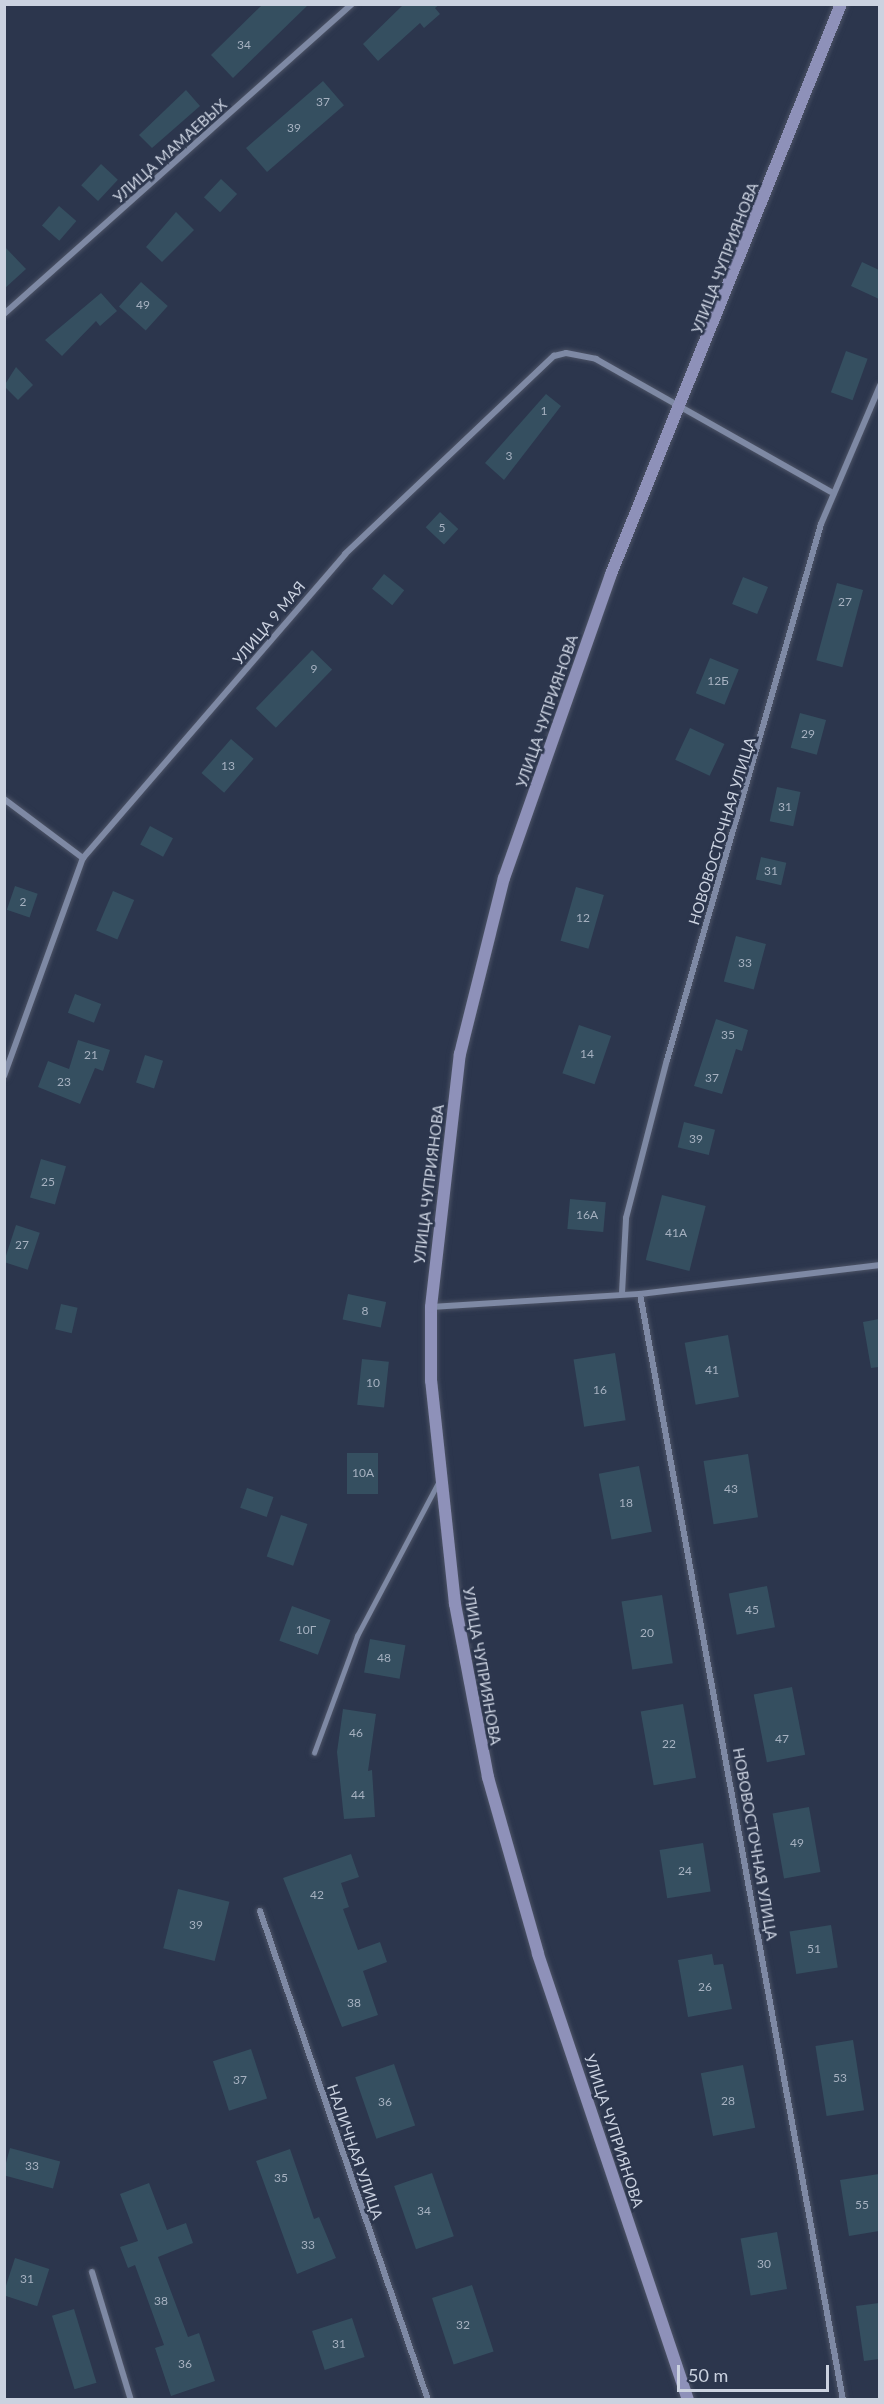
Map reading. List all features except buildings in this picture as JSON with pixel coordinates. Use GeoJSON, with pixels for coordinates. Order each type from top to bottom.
{"type":"FeatureCollection","features":[{"type":"Feature","properties":{"kind":"street","name":"УЛИЦА МАМАЕВЫХ"},"geometry":{"type":"LineString","coordinates":[[4,315],[352,4]]}},
{"type":"Feature","properties":{"kind":"street","name":"УЛИЦА ЧУПРИЯНОВА"},"geometry":{"type":"LineString","coordinates":[[688,2400],[538,1953],[488,1777],[456,1614],[440,1479],[430,1307],[460,1054],[504,878],[611,574],[684,405],[841,4]]}},
{"type":"Feature","properties":{"kind":"street","name":"УЛИЦА 9 МАЯ"},"geometry":{"type":"LineString","coordinates":[[4,1076],[83,858],[345,554],[554,356],[582,354],[684,405],[831,492]]}},
{"type":"Feature","properties":{"kind":"street","name":"НОВОВОСТОЧНАЯ УЛИЦА"},"geometry":{"type":"LineString","coordinates":[[622,1293],[627,1218],[647,1135],[831,492],[879,386]]}},
{"type":"Feature","properties":{"kind":"street"},"geometry":{"type":"LineString","coordinates":[[4,799],[83,858]]}},
{"type":"Feature","properties":{"kind":"street"},"geometry":{"type":"LineString","coordinates":[[430,1307],[622,1293],[640,1294],[879,1265]]}},
{"type":"Feature","properties":{"kind":"street","name":"НОВОВОСТОЧНАЯ УЛИЦА"},"geometry":{"type":"LineString","coordinates":[[640,1294],[843,2400]]}},
{"type":"Feature","properties":{"kind":"street","name":"НАЛИЧНАЯ УЛИЦА"},"geometry":{"type":"LineString","coordinates":[[260,1911],[428,2400]]}},
{"type":"Feature","properties":{"kind":"street"},"geometry":{"type":"LineString","coordinates":[[92,2272],[131,2400]]}},
{"type":"Feature","properties":{"kind":"lane"},"geometry":{"type":"LineString","coordinates":[[314,1753],[357,1636],[440,1479]]}}]}
